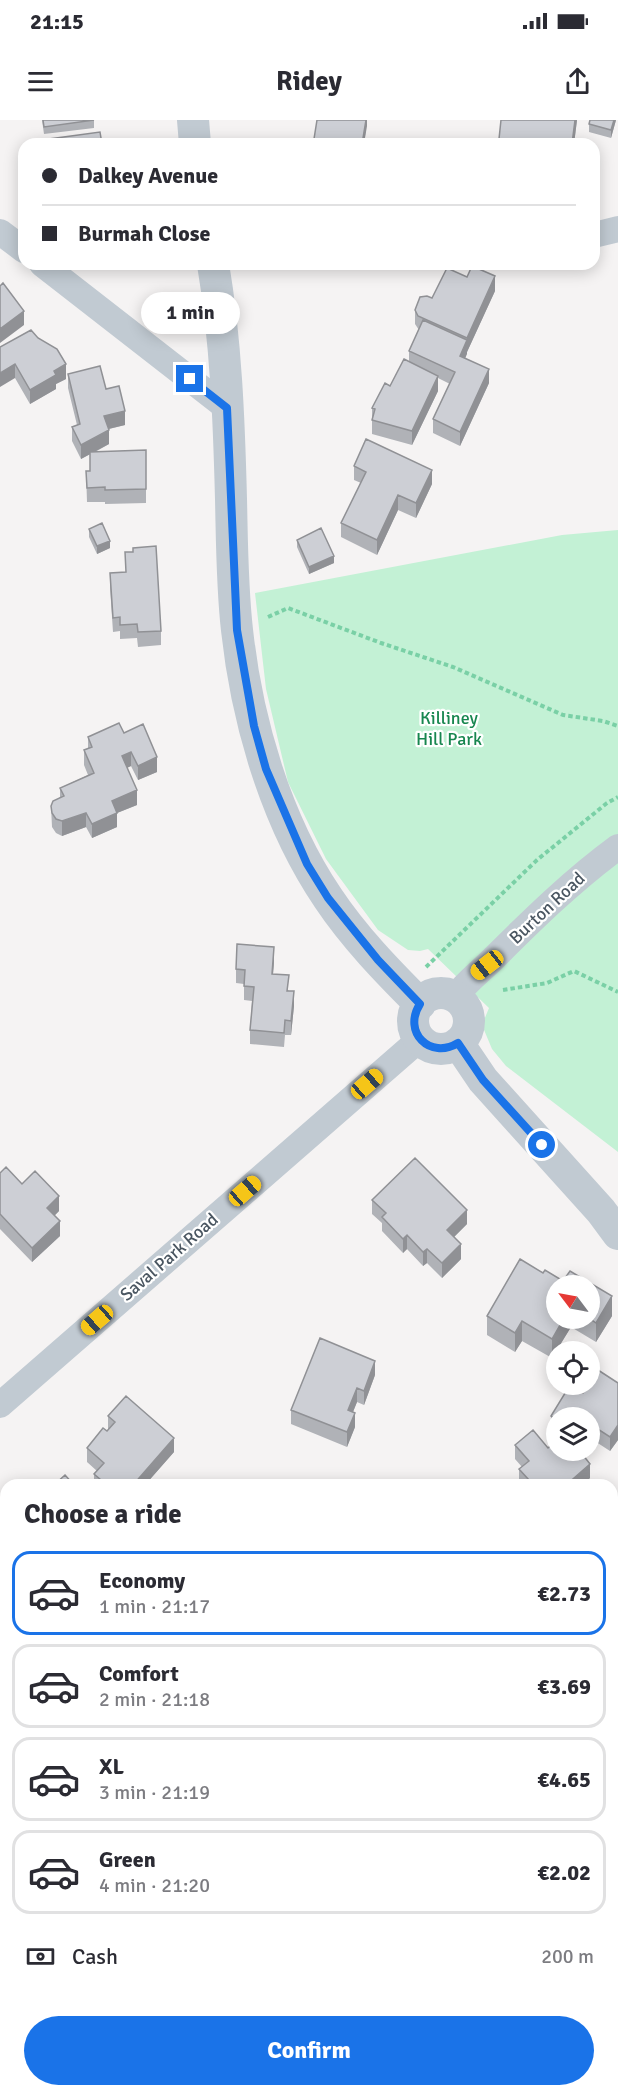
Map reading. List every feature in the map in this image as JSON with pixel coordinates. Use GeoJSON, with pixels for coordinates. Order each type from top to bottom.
{"type":"FeatureCollection","features":[{"type":"Feature","properties":{"kind":"street"},"geometry":{"type":"LineString","coordinates":[[193,120],[194,138]]}},
{"type":"Feature","properties":{"kind":"street"},"geometry":{"type":"LineString","coordinates":[[600,234],[618,229]]}},
{"type":"Feature","properties":{"kind":"street"},"geometry":{"type":"LineString","coordinates":[[0,232],[18,246]]}},
{"type":"Feature","properties":{"kind":"street"},"geometry":{"type":"LineString","coordinates":[[50,270],[227,408]]}},
{"type":"Feature","properties":{"kind":"street"},"geometry":{"type":"LineString","coordinates":[[214,270],[220,301],[227,408],[237,630],[254,726],[266,769],[307,864],[328,898],[352,930],[412,997],[414,1025],[420,1039],[428,1046],[445,1049],[458,1043],[466,1033],[469,1023],[466,1008],[455,997],[444,993],[426,998],[412,997]]}},
{"type":"Feature","properties":{"kind":"street","name":"Burton Road"},"geometry":{"type":"LineString","coordinates":[[455,997],[466,981],[487,965],[594,864],[618,847]]}},
{"type":"Feature","properties":{"kind":"street","name":"Saval Park Road"},"geometry":{"type":"LineString","coordinates":[[0,1405],[420,1039]]}},
{"type":"Feature","properties":{"kind":"street"},"geometry":{"type":"LineString","coordinates":[[458,1043],[483,1080],[601,1211],[618,1234]]}},
{"type":"Feature","properties":{"kind":"path"},"geometry":{"type":"LineString","coordinates":[[237,630],[288,608],[453,667],[563,715],[603,721],[618,726]]}},
{"type":"Feature","properties":{"kind":"path"},"geometry":{"type":"LineString","coordinates":[[412,997],[442,950],[537,860],[607,803],[618,797]]}},
{"type":"Feature","properties":{"kind":"path"},"geometry":{"type":"LineString","coordinates":[[487,965],[502,990],[547,983],[574,971],[618,992]]}},
{"type":"Feature","properties":{"kind":"green space","name":"Killiney Hill Park"},"geometry":{"type":"Polygon","coordinates":[[[618,530],[618,1152],[506,1066],[492,1049],[482,1025],[489,1008],[428,949],[408,950],[378,930],[326,859],[288,782],[266,689],[255,593],[562,535],[618,530]]]}},
{"type":"Feature","properties":{"kind":"building"},"geometry":{"type":"Polygon","coordinates":[[[43,120],[94,120],[44,127],[43,120]]]}},
{"type":"Feature","properties":{"kind":"building"},"geometry":{"type":"Polygon","coordinates":[[[317,120],[366,120],[363,138],[314,138],[317,120]]]}},
{"type":"Feature","properties":{"kind":"building"},"geometry":{"type":"Polygon","coordinates":[[[501,120],[575,120],[573,138],[499,138],[501,120]]]}},
{"type":"Feature","properties":{"kind":"building"},"geometry":{"type":"Polygon","coordinates":[[[590,120],[614,120],[611,130],[589,124],[590,120]]]}},
{"type":"Feature","properties":{"kind":"building"},"geometry":{"type":"Polygon","coordinates":[[[100,132],[101,138],[56,138],[100,132]]]}},
{"type":"Feature","properties":{"kind":"building"},"geometry":{"type":"Polygon","coordinates":[[[446,270],[467,277],[470,270],[481,270],[495,276],[467,338],[418,316],[415,310],[420,297],[432,298],[446,270]]]}},
{"type":"Feature","properties":{"kind":"building"},"geometry":{"type":"Polygon","coordinates":[[[3,283],[24,311],[0,329],[0,286],[3,283]]]}},
{"type":"Feature","properties":{"kind":"building"},"geometry":{"type":"Polygon","coordinates":[[[423,320],[467,340],[460,356],[489,369],[460,432],[433,419],[455,372],[409,351],[423,320]]]}},
{"type":"Feature","properties":{"kind":"building"},"geometry":{"type":"Polygon","coordinates":[[[31,330],[38,338],[57,349],[66,364],[54,371],[56,375],[30,390],[15,364],[0,373],[0,347],[31,330]]]}},
{"type":"Feature","properties":{"kind":"building"},"geometry":{"type":"Polygon","coordinates":[[[404,359],[438,376],[412,431],[372,420],[375,409],[372,408],[385,383],[390,386],[404,359]]]}},
{"type":"Feature","properties":{"kind":"building"},"geometry":{"type":"Polygon","coordinates":[[[100,366],[106,389],[119,386],[125,411],[104,416],[109,430],[81,445],[72,427],[80,424],[68,374],[100,366]]]}},
{"type":"Feature","properties":{"kind":"building"},"geometry":{"type":"Polygon","coordinates":[[[366,439],[432,470],[416,503],[398,495],[377,540],[341,523],[366,472],[354,466],[366,439]]]}},
{"type":"Feature","properties":{"kind":"building"},"geometry":{"type":"Polygon","coordinates":[[[146,450],[146,489],[87,488],[86,471],[90,471],[90,452],[146,450]]]}},
{"type":"Feature","properties":{"kind":"building"},"geometry":{"type":"Polygon","coordinates":[[[102,523],[110,541],[97,546],[89,529],[102,523]]]}},
{"type":"Feature","properties":{"kind":"building"},"geometry":{"type":"Polygon","coordinates":[[[321,528],[334,556],[309,567],[297,540],[321,528]]]}},
{"type":"Feature","properties":{"kind":"building"},"geometry":{"type":"Polygon","coordinates":[[[156,546],[161,631],[138,632],[137,624],[120,625],[120,617],[113,618],[110,573],[126,572],[125,552],[133,552],[133,548],[156,546]]]}},
{"type":"Feature","properties":{"kind":"building"},"geometry":{"type":"Polygon","coordinates":[[[119,723],[124,733],[143,724],[157,757],[138,766],[131,752],[122,756],[137,790],[112,801],[117,813],[92,824],[86,813],[62,821],[56,819],[51,806],[53,801],[64,796],[60,788],[94,773],[84,750],[92,747],[88,737],[119,723]]]}},
{"type":"Feature","properties":{"kind":"building"},"geometry":{"type":"Polygon","coordinates":[[[237,944],[274,947],[272,974],[289,975],[287,991],[294,991],[291,1021],[285,1020],[284,1033],[250,1030],[254,987],[244,986],[245,970],[236,969],[237,944]]]}},
{"type":"Feature","properties":{"kind":"building"},"geometry":{"type":"Polygon","coordinates":[[[415,1158],[467,1210],[447,1230],[461,1244],[442,1263],[427,1249],[423,1252],[407,1235],[403,1239],[382,1217],[386,1213],[372,1200],[415,1158]]]}},
{"type":"Feature","properties":{"kind":"building"},"geometry":{"type":"Polygon","coordinates":[[[6,1167],[22,1184],[35,1171],[59,1196],[47,1208],[60,1221],[32,1248],[0,1214],[0,1173],[6,1167]]]}},
{"type":"Feature","properties":{"kind":"building"},"geometry":{"type":"Polygon","coordinates":[[[520,1259],[543,1273],[545,1270],[553,1275],[546,1275],[546,1329],[558,1329],[552,1339],[522,1321],[515,1333],[487,1316],[520,1259]]]}},
{"type":"Feature","properties":{"kind":"building"},"geometry":{"type":"Polygon","coordinates":[[[600,1289],[612,1296],[600,1316],[600,1289]]]}},
{"type":"Feature","properties":{"kind":"building"},"geometry":{"type":"Polygon","coordinates":[[[320,1338],[375,1361],[364,1391],[357,1388],[348,1410],[355,1413],[347,1432],[291,1410],[320,1338]]]}},
{"type":"Feature","properties":{"kind":"building"},"geometry":{"type":"Polygon","coordinates":[[[600,1371],[618,1383],[618,1425],[610,1437],[600,1430],[600,1407],[557,1407],[564,1395],[600,1395],[600,1371]]]}},
{"type":"Feature","properties":{"kind":"building"},"geometry":{"type":"Polygon","coordinates":[[[126,1396],[174,1438],[138,1479],[100,1479],[94,1474],[104,1463],[87,1448],[103,1428],[107,1431],[115,1422],[108,1416],[126,1396]]]}},
{"type":"Feature","properties":{"kind":"building"},"geometry":{"type":"Polygon","coordinates":[[[533,1430],[546,1446],[546,1461],[588,1461],[590,1464],[573,1479],[528,1479],[519,1469],[529,1461],[515,1445],[533,1430]]]}},
{"type":"Feature","properties":{"kind":"route"},"geometry":{"type":"LineString","coordinates":[[190,379],[227,408],[233,575],[237,630],[245,682],[266,769],[307,864],[328,898],[352,930],[420,1004],[415,1011],[414,1025],[420,1039],[428,1046],[445,1049],[458,1043],[483,1080],[542,1145]]}}]}
